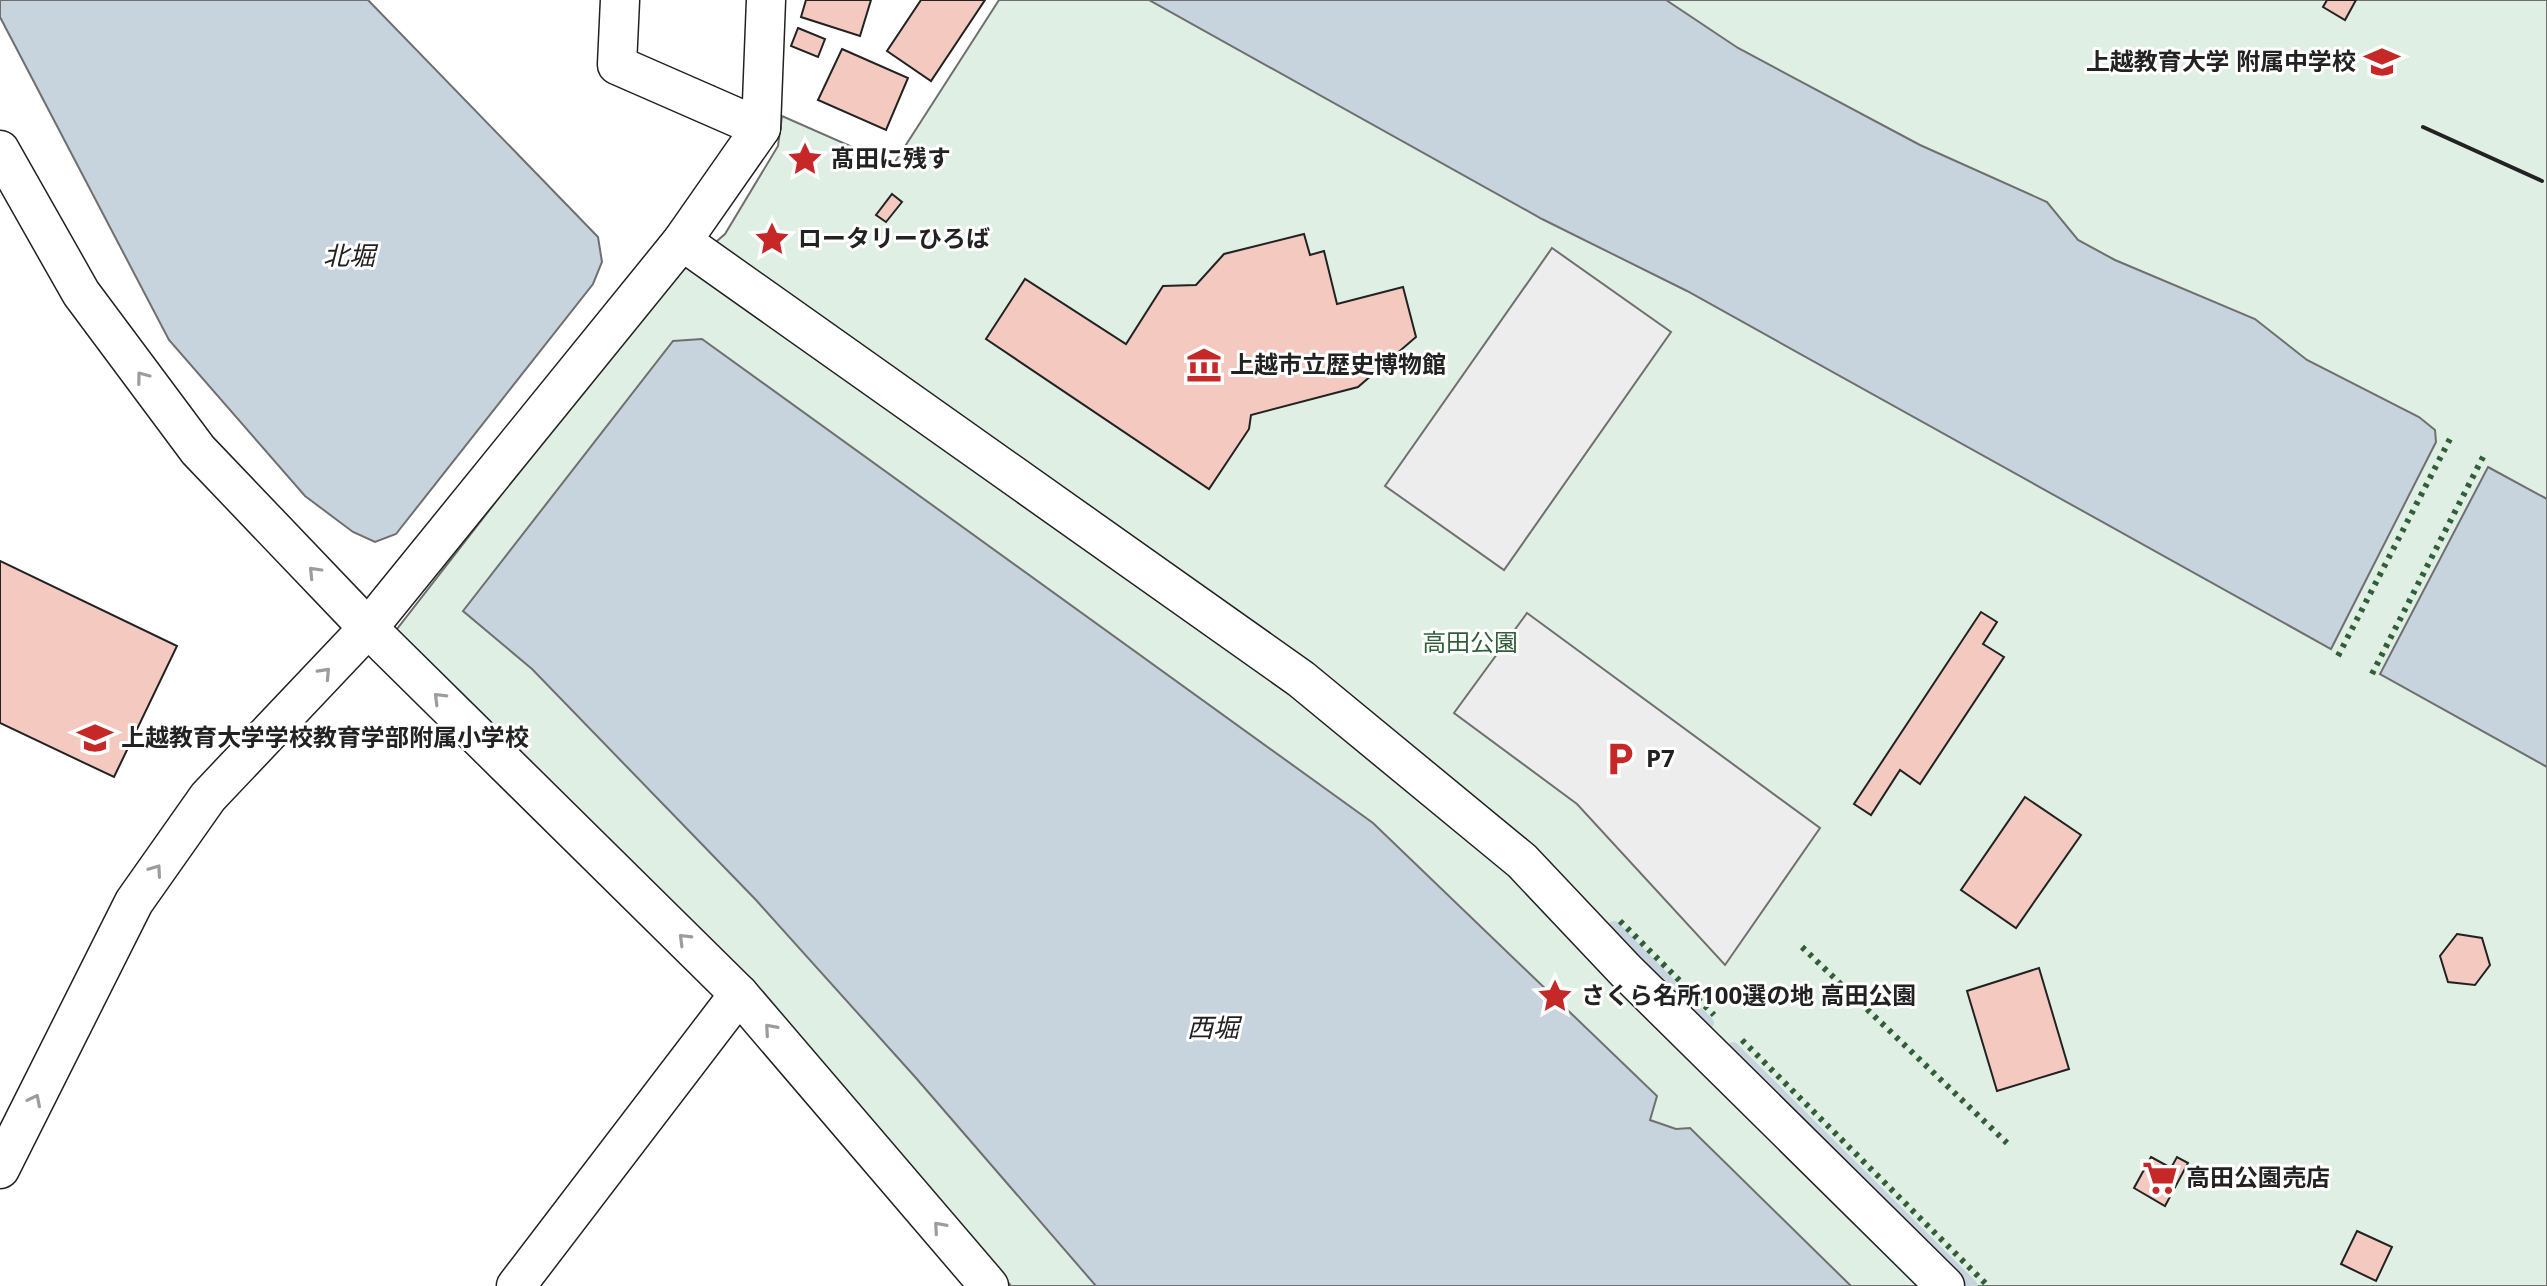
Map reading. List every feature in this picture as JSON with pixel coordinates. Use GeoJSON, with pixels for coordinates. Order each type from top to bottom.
{"type":"FeatureCollection","features":[{"type":"Feature","properties":{"kind":"street"},"geometry":{"type":"LineString","coordinates":[[620,0],[617,65],[761,128]]}},
{"type":"Feature","properties":{"kind":"street"},"geometry":{"type":"LineString","coordinates":[[0,1169],[134,902],[208,797],[368,628],[682,241],[761,128],[766,0]]}},
{"type":"Feature","properties":{"kind":"street"},"geometry":{"type":"LineString","coordinates":[[0,150],[81,293],[198,450],[368,628],[739,994],[989,1286]]}},
{"type":"Feature","properties":{"kind":"street"},"geometry":{"type":"LineString","coordinates":[[682,241],[1301,679],[1522,861],[1625,970],[1945,1286]]}},
{"type":"Feature","properties":{"kind":"street"},"geometry":{"type":"LineString","coordinates":[[516,1286],[739,994]]}},
{"type":"Feature","properties":{"kind":"green space","name":"高田公園"},"geometry":{"type":"Polygon","coordinates":[[[999,0],[2547,0],[2547,1286],[1011,1286],[751,982],[394,633],[660,290],[725,234],[778,146],[782,116],[893,165],[999,0]]]}},
{"type":"Feature","properties":{"kind":"shaded area"},"geometry":{"type":"Polygon","coordinates":[[[1552,248],[1671,332],[1504,570],[1385,486],[1552,248]]]}},
{"type":"Feature","properties":{"kind":"shaded area","name":"P7"},"geometry":{"type":"Polygon","coordinates":[[[1527,613],[1820,828],[1725,965],[1577,804],[1454,713],[1527,613]]]}},
{"type":"Feature","properties":{"kind":"water","name":"北堀"},"geometry":{"type":"Polygon","coordinates":[[[0,0],[368,0],[598,237],[602,262],[593,284],[396,534],[375,542],[353,532],[305,496],[169,340],[0,17],[0,0]]]}},
{"type":"Feature","properties":{"kind":"water"},"geometry":{"type":"Polygon","coordinates":[[[1149,0],[1666,0],[1738,48],[1920,145],[2047,202],[2078,240],[2115,260],[2255,319],[2307,360],[2419,417],[2435,430],[2436,442],[2331,649],[1687,291],[1542,219],[1149,0]]]}},
{"type":"Feature","properties":{"kind":"water","name":"西堀"},"geometry":{"type":"Polygon","coordinates":[[[702,339],[1373,823],[1657,1096],[1650,1120],[1676,1129],[1690,1128],[1851,1286],[1096,1286],[916,1078],[756,900],[532,669],[463,611],[673,341],[702,339]]]}},
{"type":"Feature","properties":{"kind":"water"},"geometry":{"type":"Polygon","coordinates":[[[2488,467],[2547,499],[2547,767],[2380,674],[2488,467]]]}},
{"type":"Feature","properties":{"kind":"building"},"geometry":{"type":"Polygon","coordinates":[[[806,0],[871,0],[860,36],[801,17],[806,0]]]}},
{"type":"Feature","properties":{"kind":"building"},"geometry":{"type":"Polygon","coordinates":[[[921,0],[985,0],[931,81],[887,51],[921,0]]]}},
{"type":"Feature","properties":{"kind":"building"},"geometry":{"type":"Polygon","coordinates":[[[2327,0],[2356,0],[2345,20],[2323,7],[2327,0]]]}},
{"type":"Feature","properties":{"kind":"building"},"geometry":{"type":"Polygon","coordinates":[[[798,28],[825,39],[818,57],[791,46],[798,28]]]}},
{"type":"Feature","properties":{"kind":"building"},"geometry":{"type":"Polygon","coordinates":[[[842,49],[908,78],[886,130],[818,100],[842,49]]]}},
{"type":"Feature","properties":{"kind":"building"},"geometry":{"type":"Polygon","coordinates":[[[892,194],[902,202],[886,222],[876,215],[892,194]]]}},
{"type":"Feature","properties":{"kind":"building","name":"上越市立歴史博物館"},"geometry":{"type":"Polygon","coordinates":[[[1304,234],[1310,255],[1324,251],[1337,304],[1403,287],[1416,337],[1358,387],[1251,415],[1249,429],[1209,489],[986,339],[1025,279],[1126,344],[1163,286],[1196,285],[1224,254],[1304,234]]]}},
{"type":"Feature","properties":{"kind":"building"},"geometry":{"type":"Polygon","coordinates":[[[0,561],[177,646],[114,777],[0,723],[0,561]]]}},
{"type":"Feature","properties":{"kind":"building"},"geometry":{"type":"Polygon","coordinates":[[[1981,612],[1997,622],[1983,644],[2004,657],[1920,784],[1900,770],[1871,815],[1854,804],[1981,612]]]}},
{"type":"Feature","properties":{"kind":"building"},"geometry":{"type":"Polygon","coordinates":[[[2025,797],[2081,835],[2016,928],[1961,890],[2025,797]]]}},
{"type":"Feature","properties":{"kind":"building"},"geometry":{"type":"Polygon","coordinates":[[[2457,934],[2482,938],[2490,965],[2475,985],[2448,982],[2440,956],[2457,934]]]}},
{"type":"Feature","properties":{"kind":"building"},"geometry":{"type":"Polygon","coordinates":[[[2039,968],[2069,1069],[1997,1091],[1967,991],[2039,968]]]}},
{"type":"Feature","properties":{"kind":"building","name":"高田公園売店"},"geometry":{"type":"Polygon","coordinates":[[[2151,1157],[2171,1168],[2177,1157],[2188,1163],[2165,1206],[2134,1188],[2151,1157]]]}},
{"type":"Feature","properties":{"kind":"building"},"geometry":{"type":"Polygon","coordinates":[[[2357,1231],[2392,1247],[2376,1281],[2341,1264],[2357,1231]]]}},
{"type":"Feature","properties":{"kind":"waterway"},"geometry":{"type":"LineString","coordinates":[[1614,927],[1708,1023]]}},
{"type":"Feature","properties":{"kind":"waterway"},"geometry":{"type":"LineString","coordinates":[[1733,1048],[1972,1286]]}},
{"type":"Feature","properties":{"kind":"hedge"},"geometry":{"type":"LineString","coordinates":[[2338,656],[2451,437]]}},
{"type":"Feature","properties":{"kind":"hedge"},"geometry":{"type":"LineString","coordinates":[[2372,674],[2484,455]]}},
{"type":"Feature","properties":{"kind":"hedge"},"geometry":{"type":"LineString","coordinates":[[1620,921],[1714,1015]]}},
{"type":"Feature","properties":{"kind":"hedge"},"geometry":{"type":"LineString","coordinates":[[1802,947],[2007,1143]]}},
{"type":"Feature","properties":{"kind":"hedge"},"geometry":{"type":"LineString","coordinates":[[1742,1040],[1988,1286]]}},
{"type":"Feature","properties":{"kind":"wall"},"geometry":{"type":"LineString","coordinates":[[2423,127],[2542,181]]}},
{"type":"Feature","properties":{"kind":"place","name":"上越教育大学 附属中学校"},"geometry":{"type":"Point","coordinates":[2382,62]}},
{"type":"Feature","properties":{"kind":"place","name":"髙田に残す"},"geometry":{"type":"Point","coordinates":[805,159]}},
{"type":"Feature","properties":{"kind":"place","name":"ロータリーひろば"},"geometry":{"type":"Point","coordinates":[772,239]}},
{"type":"Feature","properties":{"kind":"place","name":"上越市立歴史博物館"},"geometry":{"type":"Point","coordinates":[1204,365]}},
{"type":"Feature","properties":{"kind":"place","name":"上越教育大学学校教育学部附属小学校"},"geometry":{"type":"Point","coordinates":[95,738]}},
{"type":"Feature","properties":{"kind":"place","name":"P7"},"geometry":{"type":"Point","coordinates":[1620,759]}},
{"type":"Feature","properties":{"kind":"place","name":"さくら名所100選の地 高田公園"},"geometry":{"type":"Point","coordinates":[1555,996]}},
{"type":"Feature","properties":{"kind":"place","name":"高田公園売店"},"geometry":{"type":"Point","coordinates":[2160,1178]}}]}
